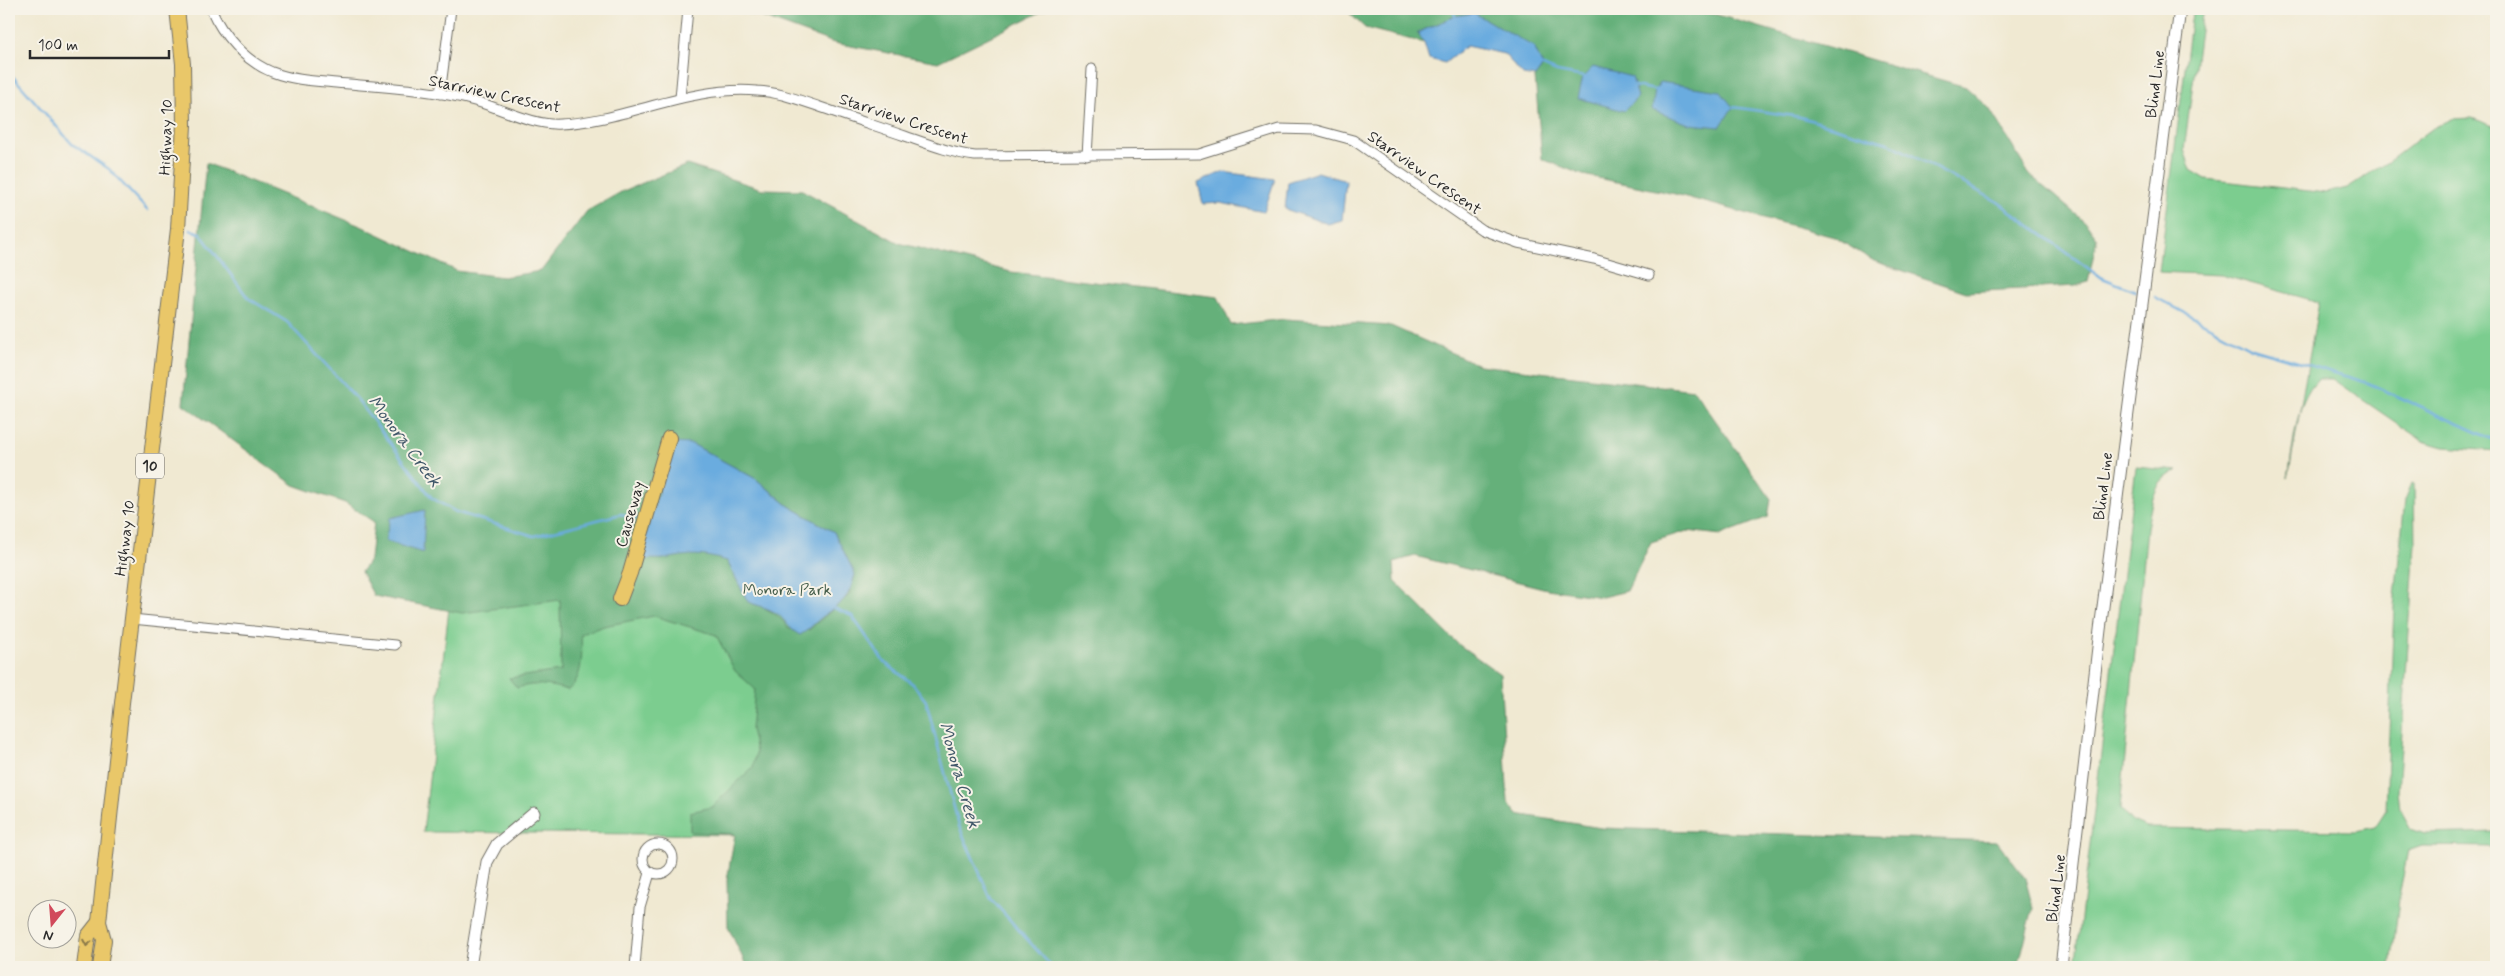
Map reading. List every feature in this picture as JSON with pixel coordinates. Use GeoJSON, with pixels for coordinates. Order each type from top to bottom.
{"type":"FeatureCollection","features":[{"type":"Feature","properties":{"kind":"highway","name":"Highway 10"},"geometry":{"type":"LineString","coordinates":[[100,967],[104,940],[99,922],[132,619],[178,229],[184,117],[183,64],[177,9]]}},
{"type":"Feature","properties":{"kind":"highway","name":"Causeway"},"geometry":{"type":"LineString","coordinates":[[620,600],[669,438]]}},
{"type":"Feature","properties":{"kind":"highway","name":"Highway 10"},"geometry":{"type":"LineString","coordinates":[[84,967],[88,936],[99,922]]}},
{"type":"Feature","properties":{"kind":"street","name":"Starrview Crescent"},"geometry":{"type":"LineString","coordinates":[[211,9],[217,23],[236,46],[256,62],[273,72],[302,80],[440,94],[476,102],[526,118],[558,124],[591,120],[680,98],[724,91],[768,92],[787,96],[958,154],[1088,156],[1199,154],[1278,129],[1316,130],[1353,140],[1482,230],[1518,244],[1594,260],[1649,275]]}},
{"type":"Feature","properties":{"kind":"street"},"geometry":{"type":"LineString","coordinates":[[440,94],[451,9]]}},
{"type":"Feature","properties":{"kind":"street"},"geometry":{"type":"LineString","coordinates":[[680,98],[688,9]]}},
{"type":"Feature","properties":{"kind":"street","name":"Blind Line"},"geometry":{"type":"LineString","coordinates":[[2061,967],[2100,630],[2180,9]]}},
{"type":"Feature","properties":{"kind":"street"},"geometry":{"type":"LineString","coordinates":[[1088,156],[1092,70]]}},
{"type":"Feature","properties":{"kind":"street"},"geometry":{"type":"LineString","coordinates":[[132,619],[395,645]]}},
{"type":"Feature","properties":{"kind":"street"},"geometry":{"type":"LineString","coordinates":[[470,967],[486,862],[497,844],[534,813]]}},
{"type":"Feature","properties":{"kind":"street"},"geometry":{"type":"LineString","coordinates":[[635,967],[640,907],[650,873]]}},
{"type":"Feature","properties":{"kind":"green space"},"geometry":{"type":"Polygon","coordinates":[[[725,9],[1047,9],[938,62],[834,43],[762,17],[725,9]]]}},
{"type":"Feature","properties":{"kind":"green space"},"geometry":{"type":"Polygon","coordinates":[[[1345,9],[1588,9],[1590,12],[1605,9],[1697,9],[1966,87],[1989,108],[2029,174],[2087,224],[2097,238],[2088,282],[2076,286],[1966,292],[1874,261],[1834,237],[1675,194],[1583,175],[1542,159],[1535,77],[1543,66],[1474,13],[1455,16],[1417,33],[1424,43],[1365,28],[1345,9]]]}},
{"type":"Feature","properties":{"kind":"green space"},"geometry":{"type":"Polygon","coordinates":[[[2205,9],[2202,15],[2184,150],[2191,170],[2206,179],[2326,193],[2347,188],[2389,161],[2433,128],[2452,119],[2472,118],[2496,127],[2496,451],[2444,447],[2423,441],[2332,379],[2318,379],[2304,400],[2300,412],[2319,302],[2221,275],[2159,272],[2192,13],[2205,9]]]}},
{"type":"Feature","properties":{"kind":"green space"},"geometry":{"type":"Polygon","coordinates":[[[206,163],[363,227],[457,271],[503,277],[541,271],[587,211],[623,191],[687,165],[762,189],[802,190],[899,243],[1011,272],[1218,297],[1231,325],[1285,319],[1391,326],[1479,365],[1694,390],[1771,499],[1768,517],[1721,535],[1687,531],[1651,542],[1627,591],[1602,597],[1547,589],[1415,556],[1394,562],[1395,581],[1458,644],[1500,674],[1508,802],[1517,814],[1601,828],[1997,841],[2025,878],[2033,908],[2018,967],[747,967],[728,927],[727,880],[735,834],[690,832],[690,812],[712,807],[753,767],[756,752],[751,729],[755,689],[735,671],[716,635],[654,616],[604,626],[581,634],[581,664],[577,679],[568,690],[542,685],[517,688],[509,678],[561,671],[560,600],[462,613],[374,596],[361,572],[370,559],[374,522],[345,503],[294,485],[183,404],[206,163]],[[692,444],[638,562],[646,558],[662,559],[685,554],[703,554],[727,561],[748,602],[761,606],[771,612],[781,619],[789,629],[809,630],[849,595],[855,575],[834,532],[789,506],[756,479],[692,444]]]}},
{"type":"Feature","properties":{"kind":"green space","name":"Monora Park"},"geometry":{"type":"Polygon","coordinates":[[[480,342],[1148,344],[1086,838],[423,832],[480,342]]]}},
{"type":"Feature","properties":{"kind":"green space"},"geometry":{"type":"Polygon","coordinates":[[[2300,412],[2288,478],[2296,426],[2300,412]]]}},
{"type":"Feature","properties":{"kind":"green space"},"geometry":{"type":"Polygon","coordinates":[[[2136,467],[2178,471],[2169,475],[2158,487],[2152,502],[2147,528],[2120,808],[2132,822],[2147,828],[2356,831],[2375,827],[2386,810],[2394,606],[2405,500],[2412,483],[2414,484],[2415,544],[2398,791],[2400,809],[2411,829],[2425,834],[2496,832],[2496,847],[2422,846],[2408,851],[2400,891],[2391,967],[2075,967],[2136,467]]]}},
{"type":"Feature","properties":{"kind":"water"},"geometry":{"type":"Polygon","coordinates":[[[1474,13],[1534,47],[1543,66],[1535,77],[1523,75],[1504,54],[1466,46],[1445,63],[1429,59],[1424,43],[1417,33],[1455,16],[1474,13]]]}},
{"type":"Feature","properties":{"kind":"water"},"geometry":{"type":"Polygon","coordinates":[[[1593,67],[1632,77],[1638,97],[1624,111],[1578,98],[1583,77],[1593,67]]]}},
{"type":"Feature","properties":{"kind":"water"},"geometry":{"type":"Polygon","coordinates":[[[1660,82],[1720,91],[1733,107],[1720,127],[1689,124],[1652,110],[1655,90],[1660,82]]]}},
{"type":"Feature","properties":{"kind":"water"},"geometry":{"type":"Polygon","coordinates":[[[1222,172],[1275,179],[1264,212],[1221,203],[1203,204],[1198,183],[1222,172]]]}},
{"type":"Feature","properties":{"kind":"water"},"geometry":{"type":"Polygon","coordinates":[[[1318,172],[1346,181],[1342,220],[1328,224],[1285,209],[1288,182],[1318,172]]]}},
{"type":"Feature","properties":{"kind":"water"},"geometry":{"type":"Polygon","coordinates":[[[673,443],[692,444],[756,479],[789,506],[834,532],[855,574],[847,596],[840,604],[800,635],[792,630],[775,612],[748,602],[727,561],[696,555],[647,559],[637,563],[673,443]]]}},
{"type":"Feature","properties":{"kind":"water"},"geometry":{"type":"Polygon","coordinates":[[[425,510],[423,553],[385,541],[390,518],[425,510]]]}},
{"type":"Feature","properties":{"kind":"waterway"},"geometry":{"type":"LineString","coordinates":[[1453,9],[1455,16]]}},
{"type":"Feature","properties":{"kind":"waterway"},"geometry":{"type":"LineString","coordinates":[[1543,66],[1557,72],[1584,77]]}},
{"type":"Feature","properties":{"kind":"waterway","name":"Monora Creek"},"geometry":{"type":"LineString","coordinates":[[9,72],[72,144],[109,169],[147,210]]}},
{"type":"Feature","properties":{"kind":"waterway"},"geometry":{"type":"LineString","coordinates":[[1634,86],[1655,90]]}},
{"type":"Feature","properties":{"kind":"waterway"},"geometry":{"type":"LineString","coordinates":[[1733,107],[1800,117],[1891,144],[1998,202],[2100,277],[2135,291]]}},
{"type":"Feature","properties":{"kind":"waterway","name":"Monora Creek"},"geometry":{"type":"LineString","coordinates":[[191,230],[200,233],[248,298],[287,322],[357,399],[432,498],[456,512],[534,536],[621,514],[641,520]]}},
{"type":"Feature","properties":{"kind":"waterway"},"geometry":{"type":"LineString","coordinates":[[2155,297],[2251,348],[2368,383],[2496,441]]}},
{"type":"Feature","properties":{"kind":"waterway","name":"Monora Creek"},"geometry":{"type":"LineString","coordinates":[[834,608],[852,616],[884,662],[913,684],[926,701],[959,826],[991,899],[1052,967]]}}]}
